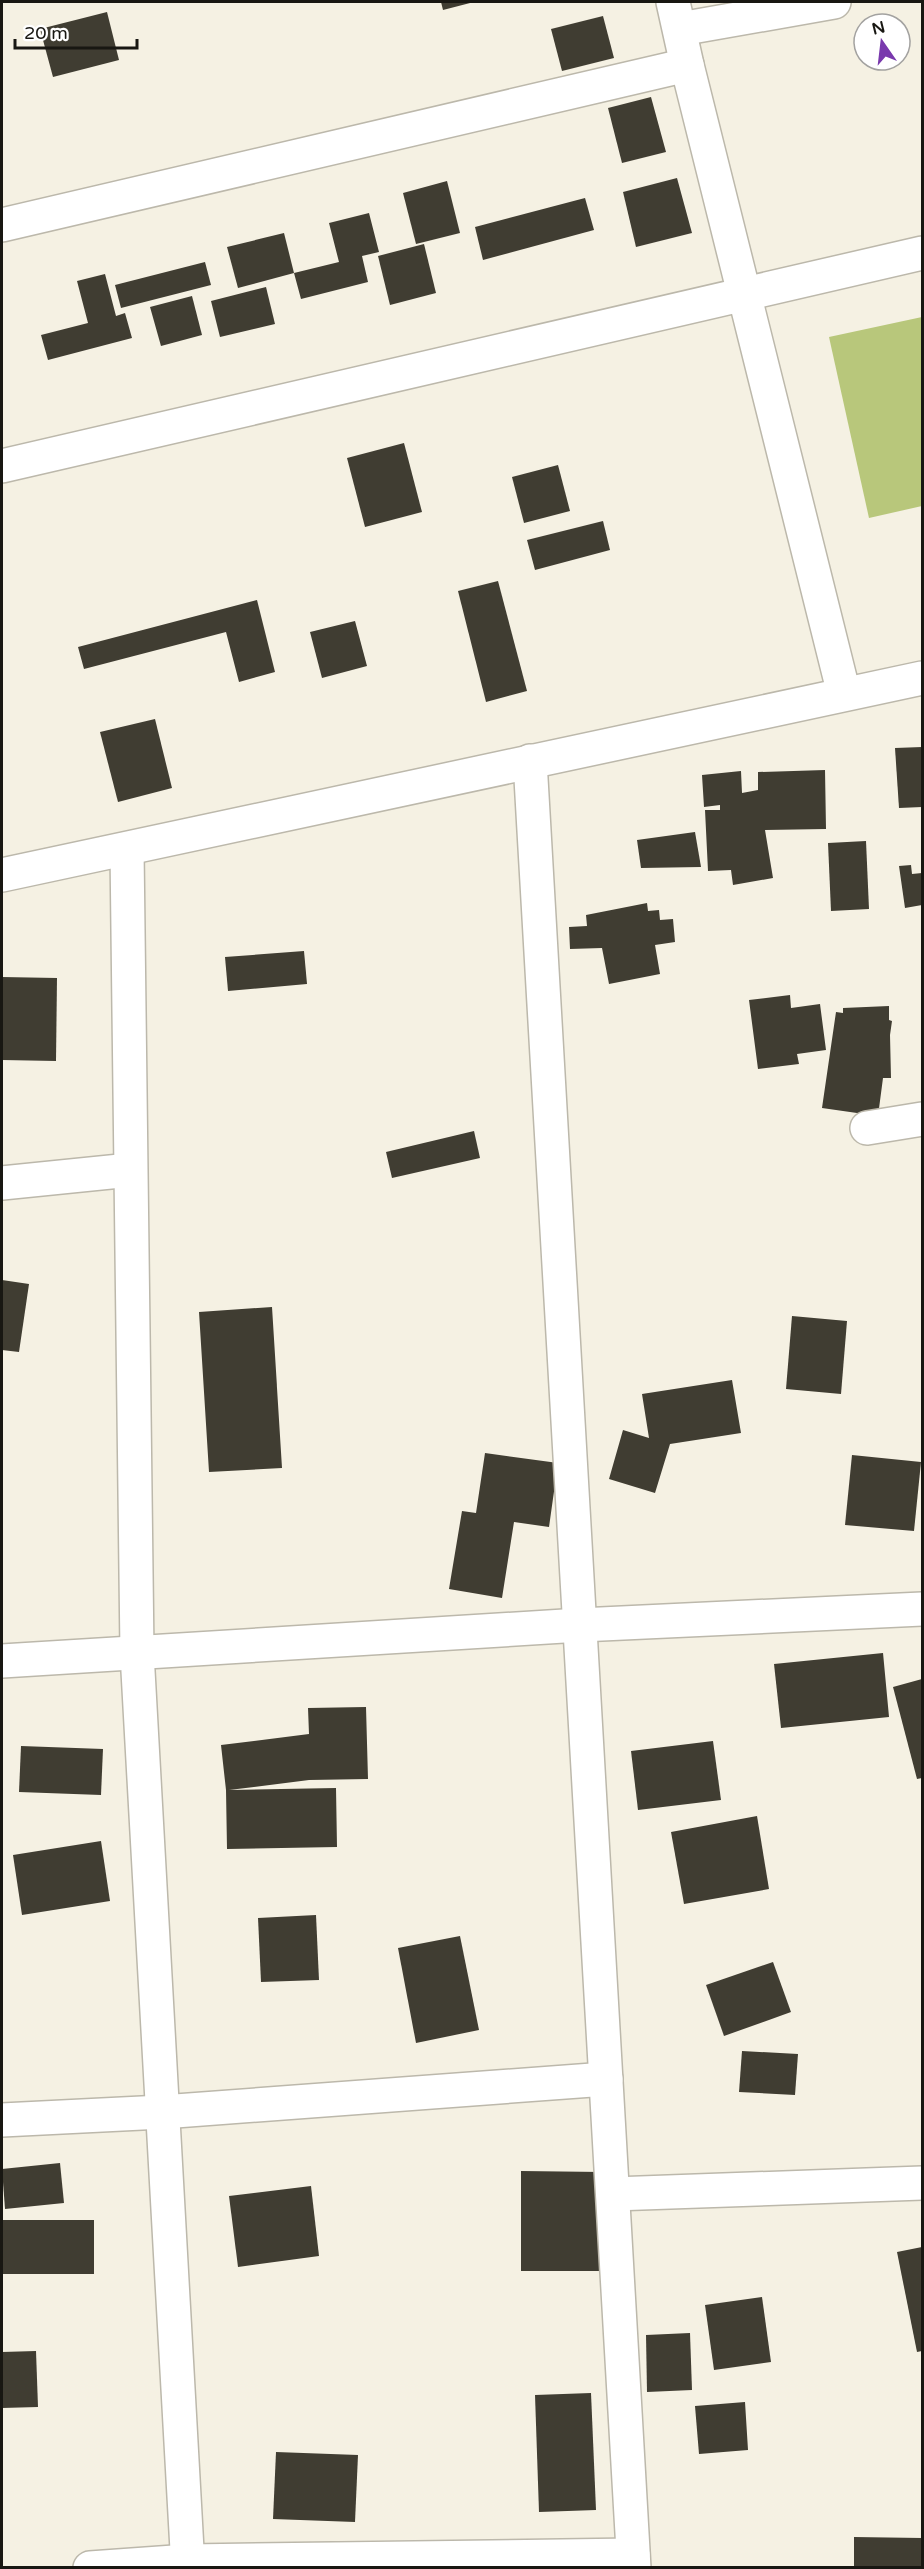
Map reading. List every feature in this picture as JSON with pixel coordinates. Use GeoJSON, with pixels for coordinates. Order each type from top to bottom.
{"type":"FeatureCollection","features":[{"type":"Feature","properties":{"kind":"street"},"geometry":{"type":"LineString","coordinates":[[834,2],[676,15],[844,694]]}},
{"type":"Feature","properties":{"kind":"street"},"geometry":{"type":"LineString","coordinates":[[2,225],[687,64]]}},
{"type":"Feature","properties":{"kind":"street"},"geometry":{"type":"LineString","coordinates":[[2,466],[922,254]]}},
{"type":"Feature","properties":{"kind":"street"},"geometry":{"type":"LineString","coordinates":[[2,875],[922,678]]}},
{"type":"Feature","properties":{"kind":"street"},"geometry":{"type":"LineString","coordinates":[[90,2568],[188,2564],[633,2561],[531,761]]}},
{"type":"Feature","properties":{"kind":"street"},"geometry":{"type":"LineString","coordinates":[[127,850],[137,1653],[188,2564]]}},
{"type":"Feature","properties":{"kind":"street"},"geometry":{"type":"LineString","coordinates":[[867,1128],[922,1119]]}},
{"type":"Feature","properties":{"kind":"street"},"geometry":{"type":"LineString","coordinates":[[2,1183],[130,1170]]}},
{"type":"Feature","properties":{"kind":"street"},"geometry":{"type":"LineString","coordinates":[[2,1661],[580,1625],[922,1609]]}},
{"type":"Feature","properties":{"kind":"street"},"geometry":{"type":"LineString","coordinates":[[2,2120],[162,2112],[606,2079]]}},
{"type":"Feature","properties":{"kind":"street"},"geometry":{"type":"LineString","coordinates":[[612,2194],[922,2183]]}},
{"type":"Feature","properties":{"kind":"green space"},"geometry":{"type":"Polygon","coordinates":[[[922,317],[922,506],[869,518],[829,337],[922,317]]]}},
{"type":"Feature","properties":{"kind":"building"},"geometry":{"type":"Polygon","coordinates":[[[441,2],[474,2],[443,10],[441,2]]]}},
{"type":"Feature","properties":{"kind":"building"},"geometry":{"type":"Polygon","coordinates":[[[107,12],[119,60],[53,77],[40,29],[107,12]]]}},
{"type":"Feature","properties":{"kind":"building"},"geometry":{"type":"Polygon","coordinates":[[[603,16],[614,58],[562,71],[551,29],[603,16]]]}},
{"type":"Feature","properties":{"kind":"building"},"geometry":{"type":"Polygon","coordinates":[[[651,97],[666,152],[622,163],[608,108],[651,97]]]}},
{"type":"Feature","properties":{"kind":"building"},"geometry":{"type":"Polygon","coordinates":[[[677,178],[692,233],[636,247],[623,192],[677,178]]]}},
{"type":"Feature","properties":{"kind":"building"},"geometry":{"type":"Polygon","coordinates":[[[447,181],[460,233],[416,244],[403,193],[447,181]]]}},
{"type":"Feature","properties":{"kind":"building"},"geometry":{"type":"Polygon","coordinates":[[[585,198],[594,230],[483,260],[475,227],[585,198]]]}},
{"type":"Feature","properties":{"kind":"building"},"geometry":{"type":"Polygon","coordinates":[[[369,213],[379,252],[362,256],[368,282],[301,299],[294,273],[339,262],[329,223],[369,213]]]}},
{"type":"Feature","properties":{"kind":"building"},"geometry":{"type":"Polygon","coordinates":[[[284,233],[294,273],[238,288],[227,247],[284,233]]]}},
{"type":"Feature","properties":{"kind":"building"},"geometry":{"type":"Polygon","coordinates":[[[424,244],[436,293],[390,305],[378,256],[424,244]]]}},
{"type":"Feature","properties":{"kind":"building"},"geometry":{"type":"Polygon","coordinates":[[[205,262],[211,285],[121,308],[115,285],[205,262]]]}},
{"type":"Feature","properties":{"kind":"building"},"geometry":{"type":"Polygon","coordinates":[[[105,274],[116,316],[125,313],[132,338],[48,360],[41,335],[88,323],[77,281],[105,274]]]}},
{"type":"Feature","properties":{"kind":"building"},"geometry":{"type":"Polygon","coordinates":[[[266,287],[275,324],[220,337],[211,301],[266,287]]]}},
{"type":"Feature","properties":{"kind":"building"},"geometry":{"type":"Polygon","coordinates":[[[192,296],[202,335],[161,346],[150,307],[192,296]]]}},
{"type":"Feature","properties":{"kind":"building"},"geometry":{"type":"Polygon","coordinates":[[[404,443],[422,512],[365,527],[347,458],[404,443]]]}},
{"type":"Feature","properties":{"kind":"building"},"geometry":{"type":"Polygon","coordinates":[[[558,465],[570,511],[524,523],[512,477],[558,465]]]}},
{"type":"Feature","properties":{"kind":"building"},"geometry":{"type":"Polygon","coordinates":[[[603,521],[610,550],[535,570],[527,540],[603,521]]]}},
{"type":"Feature","properties":{"kind":"building"},"geometry":{"type":"Polygon","coordinates":[[[498,581],[527,691],[486,702],[458,591],[498,581]]]}},
{"type":"Feature","properties":{"kind":"building"},"geometry":{"type":"Polygon","coordinates":[[[257,600],[275,672],[239,682],[226,632],[84,669],[78,647],[257,600]]]}},
{"type":"Feature","properties":{"kind":"building"},"geometry":{"type":"Polygon","coordinates":[[[355,621],[367,666],[322,678],[310,632],[355,621]]]}},
{"type":"Feature","properties":{"kind":"building"},"geometry":{"type":"Polygon","coordinates":[[[155,719],[172,788],[118,802],[100,732],[155,719]]]}},
{"type":"Feature","properties":{"kind":"building"},"geometry":{"type":"Polygon","coordinates":[[[922,747],[922,807],[899,808],[895,748],[922,747]]]}},
{"type":"Feature","properties":{"kind":"building"},"geometry":{"type":"Polygon","coordinates":[[[825,770],[826,829],[765,830],[773,878],[733,885],[731,870],[708,871],[705,810],[720,810],[720,805],[704,807],[702,775],[741,771],[742,793],[758,790],[758,772],[825,770]]]}},
{"type":"Feature","properties":{"kind":"building"},"geometry":{"type":"Polygon","coordinates":[[[695,832],[701,867],[641,868],[637,840],[695,832]]]}},
{"type":"Feature","properties":{"kind":"building"},"geometry":{"type":"Polygon","coordinates":[[[866,841],[869,909],[831,911],[828,843],[866,841]]]}},
{"type":"Feature","properties":{"kind":"building"},"geometry":{"type":"Polygon","coordinates":[[[911,865],[912,874],[922,873],[922,905],[905,908],[899,866],[911,865]]]}},
{"type":"Feature","properties":{"kind":"building"},"geometry":{"type":"Polygon","coordinates":[[[647,903],[648,911],[659,910],[660,920],[673,919],[675,942],[655,945],[660,974],[609,984],[602,948],[570,949],[569,927],[587,926],[586,915],[647,903]]]}},
{"type":"Feature","properties":{"kind":"building"},"geometry":{"type":"Polygon","coordinates":[[[304,951],[307,984],[228,991],[225,957],[304,951]]]}},
{"type":"Feature","properties":{"kind":"building"},"geometry":{"type":"Polygon","coordinates":[[[2,977],[57,978],[56,1061],[2,1060],[2,977]]]}},
{"type":"Feature","properties":{"kind":"building"},"geometry":{"type":"Polygon","coordinates":[[[790,995],[791,1008],[820,1004],[826,1050],[797,1054],[799,1064],[758,1069],[749,1000],[790,995]]]}},
{"type":"Feature","properties":{"kind":"building"},"geometry":{"type":"Polygon","coordinates":[[[889,1006],[889,1020],[892,1021],[891,1078],[883,1078],[878,1116],[822,1108],[836,1012],[843,1013],[843,1008],[889,1006]]]}},
{"type":"Feature","properties":{"kind":"building"},"geometry":{"type":"Polygon","coordinates":[[[474,1131],[480,1158],[392,1178],[386,1152],[474,1131]]]}},
{"type":"Feature","properties":{"kind":"building"},"geometry":{"type":"Polygon","coordinates":[[[2,1280],[29,1284],[19,1352],[2,1350],[2,1280]]]}},
{"type":"Feature","properties":{"kind":"building"},"geometry":{"type":"Polygon","coordinates":[[[272,1307],[282,1468],[209,1472],[199,1312],[272,1307]]]}},
{"type":"Feature","properties":{"kind":"building"},"geometry":{"type":"Polygon","coordinates":[[[792,1316],[847,1321],[841,1394],[786,1389],[792,1316]]]}},
{"type":"Feature","properties":{"kind":"building"},"geometry":{"type":"Polygon","coordinates":[[[732,1380],[741,1433],[670,1444],[655,1493],[609,1479],[623,1430],[649,1438],[642,1394],[732,1380]]]}},
{"type":"Feature","properties":{"kind":"building"},"geometry":{"type":"Polygon","coordinates":[[[485,1453],[558,1463],[549,1527],[514,1522],[502,1598],[449,1589],[462,1511],[476,1513],[485,1453]]]}},
{"type":"Feature","properties":{"kind":"building"},"geometry":{"type":"Polygon","coordinates":[[[852,1455],[921,1462],[914,1531],[845,1525],[852,1455]]]}},
{"type":"Feature","properties":{"kind":"building"},"geometry":{"type":"Polygon","coordinates":[[[883,1653],[889,1717],[781,1728],[774,1664],[883,1653]]]}},
{"type":"Feature","properties":{"kind":"building"},"geometry":{"type":"Polygon","coordinates":[[[922,1679],[922,1778],[917,1779],[893,1687],[922,1679]]]}},
{"type":"Feature","properties":{"kind":"building"},"geometry":{"type":"Polygon","coordinates":[[[366,1707],[368,1779],[309,1780],[229,1790],[336,1788],[337,1847],[227,1849],[226,1790],[221,1745],[309,1734],[308,1708],[366,1707]]]}},
{"type":"Feature","properties":{"kind":"building"},"geometry":{"type":"Polygon","coordinates":[[[713,1741],[721,1800],[638,1810],[631,1751],[713,1741]]]}},
{"type":"Feature","properties":{"kind":"building"},"geometry":{"type":"Polygon","coordinates":[[[21,1746],[103,1749],[101,1795],[19,1792],[21,1746]]]}},
{"type":"Feature","properties":{"kind":"building"},"geometry":{"type":"Polygon","coordinates":[[[757,1816],[769,1889],[684,1904],[671,1832],[757,1816]]]}},
{"type":"Feature","properties":{"kind":"building"},"geometry":{"type":"Polygon","coordinates":[[[101,1841],[110,1901],[22,1915],[13,1855],[101,1841]]]}},
{"type":"Feature","properties":{"kind":"building"},"geometry":{"type":"Polygon","coordinates":[[[316,1915],[319,1980],[261,1982],[258,1918],[316,1915]]]}},
{"type":"Feature","properties":{"kind":"building"},"geometry":{"type":"Polygon","coordinates":[[[460,1936],[479,2030],[416,2043],[398,1948],[460,1936]]]}},
{"type":"Feature","properties":{"kind":"building"},"geometry":{"type":"Polygon","coordinates":[[[773,1962],[791,2012],[724,2036],[706,1985],[773,1962]]]}},
{"type":"Feature","properties":{"kind":"building"},"geometry":{"type":"Polygon","coordinates":[[[742,2051],[798,2054],[795,2095],[739,2092],[742,2051]]]}},
{"type":"Feature","properties":{"kind":"building"},"geometry":{"type":"Polygon","coordinates":[[[60,2163],[64,2203],[5,2209],[2,2169],[60,2163]]]}},
{"type":"Feature","properties":{"kind":"building"},"geometry":{"type":"Polygon","coordinates":[[[521,2171],[602,2172],[602,2271],[521,2271],[521,2171]]]}},
{"type":"Feature","properties":{"kind":"building"},"geometry":{"type":"Polygon","coordinates":[[[311,2186],[319,2256],[238,2267],[229,2196],[311,2186]]]}},
{"type":"Feature","properties":{"kind":"building"},"geometry":{"type":"Polygon","coordinates":[[[2,2220],[94,2220],[94,2274],[2,2274],[2,2220]]]}},
{"type":"Feature","properties":{"kind":"building"},"geometry":{"type":"Polygon","coordinates":[[[922,2247],[922,2351],[917,2352],[897,2252],[922,2247]]]}},
{"type":"Feature","properties":{"kind":"building"},"geometry":{"type":"Polygon","coordinates":[[[762,2297],[771,2362],[714,2370],[705,2305],[762,2297]]]}},
{"type":"Feature","properties":{"kind":"building"},"geometry":{"type":"Polygon","coordinates":[[[690,2333],[692,2390],[647,2392],[646,2335],[690,2333]]]}},
{"type":"Feature","properties":{"kind":"building"},"geometry":{"type":"Polygon","coordinates":[[[36,2351],[38,2407],[2,2408],[2,2352],[36,2351]]]}},
{"type":"Feature","properties":{"kind":"building"},"geometry":{"type":"Polygon","coordinates":[[[591,2393],[596,2510],[539,2512],[535,2395],[591,2393]]]}},
{"type":"Feature","properties":{"kind":"building"},"geometry":{"type":"Polygon","coordinates":[[[745,2402],[748,2450],[699,2454],[695,2406],[745,2402]]]}},
{"type":"Feature","properties":{"kind":"building"},"geometry":{"type":"Polygon","coordinates":[[[276,2452],[358,2455],[355,2522],[273,2519],[276,2452]]]}},
{"type":"Feature","properties":{"kind":"building"},"geometry":{"type":"Polygon","coordinates":[[[854,2537],[922,2538],[922,2568],[854,2568],[854,2537]]]}}]}
